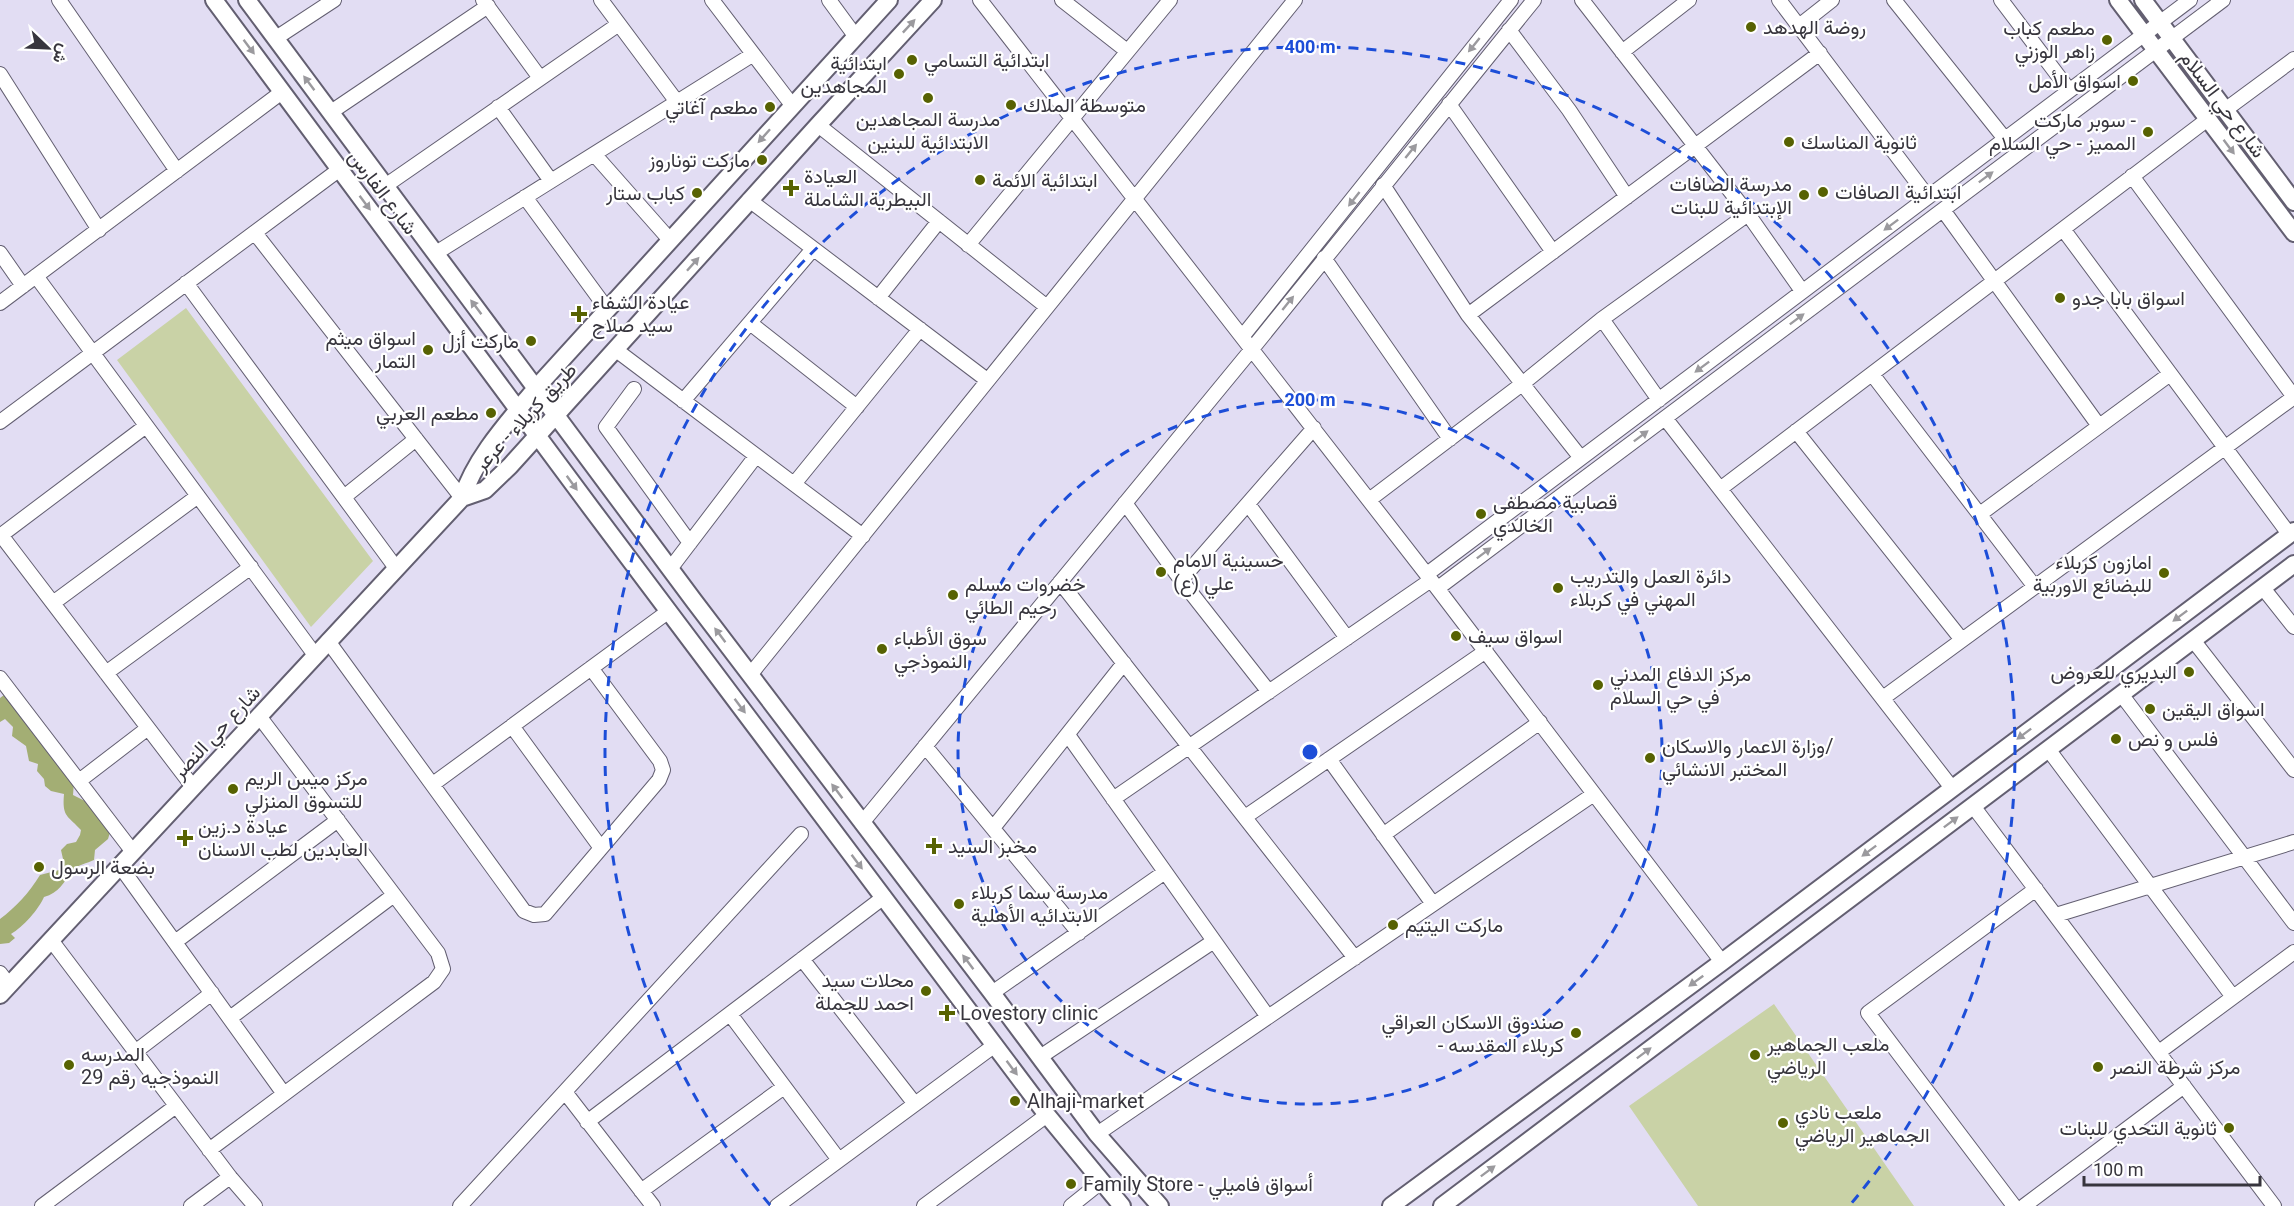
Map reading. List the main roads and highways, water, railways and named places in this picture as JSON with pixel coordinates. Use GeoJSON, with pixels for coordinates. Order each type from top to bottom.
{"type":"FeatureCollection","features":[{"type":"Feature","properties":{"kind":"main road","name":"شارع الفارس"},"geometry":{"type":"LineString","coordinates":[[214,0],[591,508],[1047,1115],[1122,1206]]}},
{"type":"Feature","properties":{"kind":"main road","name":"شارع الفارس"},"geometry":{"type":"LineString","coordinates":[[247,0],[670,569],[1097,1134],[1160,1206]]}},
{"type":"Feature","properties":{"kind":"main road","name":"طريق كربلاء - عرعر"},"geometry":{"type":"LineString","coordinates":[[462,498],[469,477],[536,388],[889,0]]}},
{"type":"Feature","properties":{"kind":"main road","name":"طريق كربلاء - عرعر"},"geometry":{"type":"LineString","coordinates":[[462,498],[485,490],[538,435],[933,0]]}},
{"type":"Feature","properties":{"kind":"main road","name":"شارع حي السلام"},"geometry":{"type":"LineString","coordinates":[[2118,0],[2138,39],[2150,54],[2178,79],[2294,233]]}},
{"type":"Feature","properties":{"kind":"main road"},"geometry":{"type":"LineString","coordinates":[[2144,0],[2294,202]]}},
{"type":"Feature","properties":{"kind":"main road"},"geometry":{"type":"LineString","coordinates":[[2178,79],[2184,70],[2194,68]]}},
{"type":"Feature","properties":{"kind":"main road"},"geometry":{"type":"LineString","coordinates":[[484,363],[494,369],[502,367],[512,355],[536,371],[545,372],[555,367]]}},
{"type":"Feature","properties":{"kind":"main road"},"geometry":{"type":"LineString","coordinates":[[580,448],[572,418],[574,405],[583,385]]}},
{"type":"Feature","properties":{"kind":"main road"},"geometry":{"type":"LineString","coordinates":[[591,508],[591,497],[599,489],[604,488],[614,494]]}},
{"type":"Feature","properties":{"kind":"main road","name":"شارع حي النصر"},"geometry":{"type":"LineString","coordinates":[[3,984],[51,940],[462,498]]}},
{"type":"Feature","properties":{"kind":"main road"},"geometry":{"type":"LineString","coordinates":[[1391,1206],[1722,962],[2291,533]]}},
{"type":"Feature","properties":{"kind":"main road"},"geometry":{"type":"LineString","coordinates":[[1442,1206],[2294,564]]}},
{"type":"Feature","properties":{"kind":"main road"},"geometry":{"type":"LineString","coordinates":[[2243,569],[2246,584],[2261,590]]}},
{"type":"Feature","properties":{"kind":"main road"},"geometry":{"type":"LineString","coordinates":[[2214,591],[2226,600],[2227,614]]}},
{"type":"Feature","properties":{"kind":"main road"},"geometry":{"type":"LineString","coordinates":[[1822,886],[1824,901],[1836,909]]}},
{"type":"Feature","properties":{"kind":"main road"},"geometry":{"type":"LineString","coordinates":[[1791,910],[1802,914],[1807,930]]}},
{"type":"Feature","properties":{"kind":"place","name":"روضة الهدهد"},"geometry":{"type":"Point","coordinates":[1751,27]}},
{"type":"Feature","properties":{"kind":"place","name":"مطعم كباب زاهر الوزني"},"geometry":{"type":"Point","coordinates":[2107,40]}},
{"type":"Feature","properties":{"kind":"place","name":"ابتدائية التسامي"},"geometry":{"type":"Point","coordinates":[912,60]}},
{"type":"Feature","properties":{"kind":"place","name":"ابتدائية المجاهدين"},"geometry":{"type":"Point","coordinates":[899,74]}},
{"type":"Feature","properties":{"kind":"place","name":"اسواق الأمل"},"geometry":{"type":"Point","coordinates":[2133,81]}},
{"type":"Feature","properties":{"kind":"place","name":"مدرسة المجاهدين الابتدائية للبنين"},"geometry":{"type":"Point","coordinates":[928,98]}},
{"type":"Feature","properties":{"kind":"place","name":"متوسطة الملاك"},"geometry":{"type":"Point","coordinates":[1011,105]}},
{"type":"Feature","properties":{"kind":"place","name":"مطعم آغاتي"},"geometry":{"type":"Point","coordinates":[770,107]}},
{"type":"Feature","properties":{"kind":"place","name":"سوبر ماركت - المميز - حي السلام"},"geometry":{"type":"Point","coordinates":[2148,132]}},
{"type":"Feature","properties":{"kind":"place","name":"ثانوية المناسك"},"geometry":{"type":"Point","coordinates":[1789,142]}},
{"type":"Feature","properties":{"kind":"place","name":"ماركت توناروز"},"geometry":{"type":"Point","coordinates":[762,160]}},
{"type":"Feature","properties":{"kind":"place","name":"ابتدائية الائمة"},"geometry":{"type":"Point","coordinates":[980,180]}},
{"type":"Feature","properties":{"kind":"place","name":"العيادة البيطرية الشاملة"},"geometry":{"type":"Point","coordinates":[791,188]}},
{"type":"Feature","properties":{"kind":"place","name":"ابتدائية الصافات"},"geometry":{"type":"Point","coordinates":[1823,192]}},
{"type":"Feature","properties":{"kind":"place","name":"كباب ستار"},"geometry":{"type":"Point","coordinates":[697,193]}},
{"type":"Feature","properties":{"kind":"place","name":"مدرسة الصافات الإبتدائية للبنات"},"geometry":{"type":"Point","coordinates":[1804,195]}},
{"type":"Feature","properties":{"kind":"place","name":"اسواق بابا جدو"},"geometry":{"type":"Point","coordinates":[2060,298]}},
{"type":"Feature","properties":{"kind":"place","name":"عيادة الشفاء سيد صلاح"},"geometry":{"type":"Point","coordinates":[579,314]}},
{"type":"Feature","properties":{"kind":"place","name":"ماركت أزل"},"geometry":{"type":"Point","coordinates":[531,341]}},
{"type":"Feature","properties":{"kind":"place","name":"اسواق ميثم التمار"},"geometry":{"type":"Point","coordinates":[428,350]}},
{"type":"Feature","properties":{"kind":"place","name":"مطعم العربي"},"geometry":{"type":"Point","coordinates":[491,413]}},
{"type":"Feature","properties":{"kind":"place","name":"قصابية مصطفى الخالدي"},"geometry":{"type":"Point","coordinates":[1481,514]}},
{"type":"Feature","properties":{"kind":"place","name":"حسينية الامام علي (ع)"},"geometry":{"type":"Point","coordinates":[1161,572]}},
{"type":"Feature","properties":{"kind":"place","name":"امازون كربلاء للبضائع الاوربية"},"geometry":{"type":"Point","coordinates":[2164,573]}},
{"type":"Feature","properties":{"kind":"place","name":"دائرة العمل والتدريب المهني في كربلاء"},"geometry":{"type":"Point","coordinates":[1558,588]}},
{"type":"Feature","properties":{"kind":"place","name":"خضروات مسلم رحيم الطائي"},"geometry":{"type":"Point","coordinates":[953,595]}},
{"type":"Feature","properties":{"kind":"place","name":"اسواق سيف"},"geometry":{"type":"Point","coordinates":[1456,636]}},
{"type":"Feature","properties":{"kind":"place","name":"سوق الأطباء النموذجي"},"geometry":{"type":"Point","coordinates":[882,649]}},
{"type":"Feature","properties":{"kind":"place","name":"البديري للعروض"},"geometry":{"type":"Point","coordinates":[2189,672]}},
{"type":"Feature","properties":{"kind":"place","name":"مركز الدفاع المدني في حي السلام"},"geometry":{"type":"Point","coordinates":[1598,685]}},
{"type":"Feature","properties":{"kind":"place","name":"اسواق اليقين"},"geometry":{"type":"Point","coordinates":[2150,709]}},
{"type":"Feature","properties":{"kind":"place","name":"فلس و نص"},"geometry":{"type":"Point","coordinates":[2116,739]}},
{"type":"Feature","properties":{"kind":"place","name":"وزارة الاعمار والاسكان/ المختبر الانشائي"},"geometry":{"type":"Point","coordinates":[1650,758]}},
{"type":"Feature","properties":{"kind":"place","name":"مركز ميس الريم للتسوق المنزلي"},"geometry":{"type":"Point","coordinates":[233,789]}},
{"type":"Feature","properties":{"kind":"place","name":"عيادة د.زين العابدين لطب الاسنان"},"geometry":{"type":"Point","coordinates":[185,838]}},
{"type":"Feature","properties":{"kind":"place","name":"مخبز السيد"},"geometry":{"type":"Point","coordinates":[934,846]}},
{"type":"Feature","properties":{"kind":"place","name":"بضعة الرسول"},"geometry":{"type":"Point","coordinates":[39,867]}},
{"type":"Feature","properties":{"kind":"place","name":"مدرسة سما كربلاء الابتدائيه الأهلية"},"geometry":{"type":"Point","coordinates":[959,904]}},
{"type":"Feature","properties":{"kind":"place","name":"ماركت اليتيم"},"geometry":{"type":"Point","coordinates":[1393,925]}},
{"type":"Feature","properties":{"kind":"place","name":"محلات سيد احمد للجملة"},"geometry":{"type":"Point","coordinates":[926,991]}},
{"type":"Feature","properties":{"kind":"place","name":"Lovestory clinic"},"geometry":{"type":"Point","coordinates":[947,1013]}},
{"type":"Feature","properties":{"kind":"place","name":"صندوق الاسكان العراقي - كربلاء المقدسه"},"geometry":{"type":"Point","coordinates":[1576,1033]}},
{"type":"Feature","properties":{"kind":"place","name":"ملعب الجماهير الرياضي"},"geometry":{"type":"Point","coordinates":[1755,1055]}},
{"type":"Feature","properties":{"kind":"place","name":"المدرسه النموذجيه رقم 29"},"geometry":{"type":"Point","coordinates":[69,1065]}},
{"type":"Feature","properties":{"kind":"place","name":"مركز شرطة النصر"},"geometry":{"type":"Point","coordinates":[2098,1067]}},
{"type":"Feature","properties":{"kind":"place","name":"Alhaji-market"},"geometry":{"type":"Point","coordinates":[1015,1101]}},
{"type":"Feature","properties":{"kind":"place","name":"ملعب نادي الجماهير الرياضي"},"geometry":{"type":"Point","coordinates":[1783,1123]}},
{"type":"Feature","properties":{"kind":"place","name":"ثانوية التحدي للبنات"},"geometry":{"type":"Point","coordinates":[2229,1128]}},
{"type":"Feature","properties":{"kind":"place","name":"Family Store - أسواق فاميلي"},"geometry":{"type":"Point","coordinates":[1071,1184]}}]}
